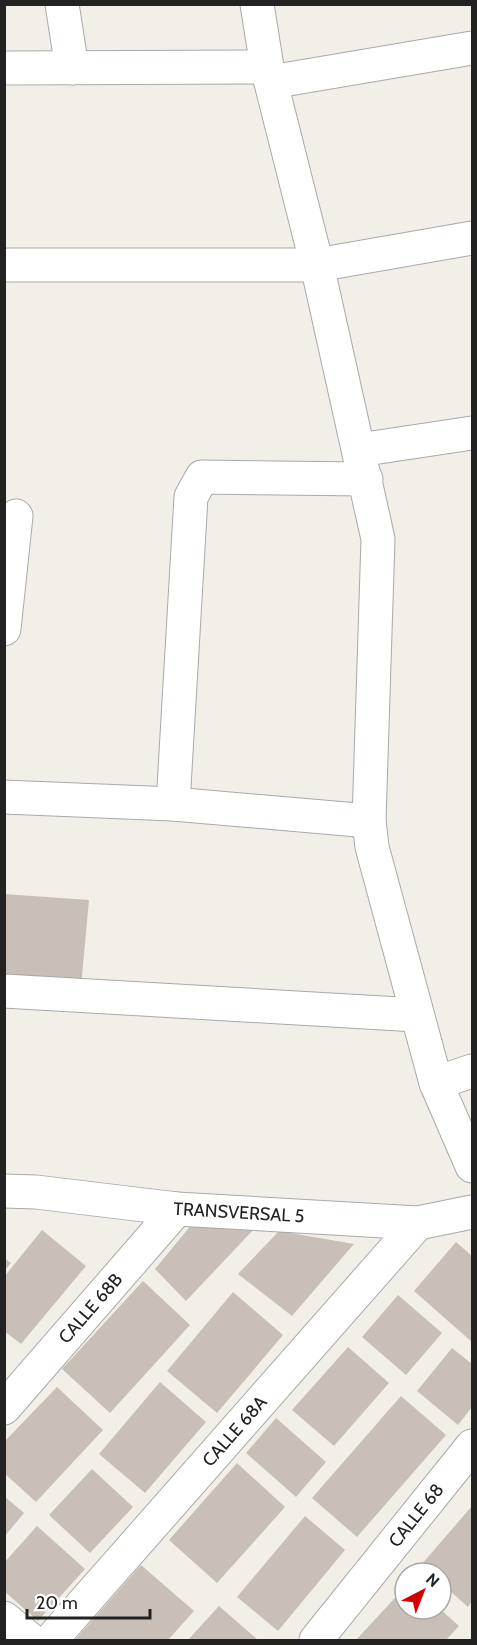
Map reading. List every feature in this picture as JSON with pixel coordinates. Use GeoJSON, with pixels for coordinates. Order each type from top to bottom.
{"type":"FeatureCollection","features":[{"type":"Feature","properties":{"kind":"street"},"geometry":{"type":"LineString","coordinates":[[62,4],[72,68]]}},
{"type":"Feature","properties":{"kind":"street"},"geometry":{"type":"LineString","coordinates":[[257,4],[269,75],[317,265],[378,539],[369,821],[372,847],[436,1083],[472,1166]]}},
{"type":"Feature","properties":{"kind":"street"},"geometry":{"type":"LineString","coordinates":[[4,68],[269,75],[472,48]]}},
{"type":"Feature","properties":{"kind":"street"},"geometry":{"type":"LineString","coordinates":[[4,265],[317,265],[472,238]]}},
{"type":"Feature","properties":{"kind":"street"},"geometry":{"type":"LineString","coordinates":[[173,804],[191,497],[202,477],[362,465],[472,433]]}},
{"type":"Feature","properties":{"kind":"street"},"geometry":{"type":"LineString","coordinates":[[4,629],[16,516]]}},
{"type":"Feature","properties":{"kind":"street"},"geometry":{"type":"LineString","coordinates":[[4,797],[173,804],[369,821]]}},
{"type":"Feature","properties":{"kind":"street"},"geometry":{"type":"LineString","coordinates":[[4,991],[417,1015]]}},
{"type":"Feature","properties":{"kind":"street"},"geometry":{"type":"LineString","coordinates":[[436,1083],[472,1071]]}},
{"type":"Feature","properties":{"kind":"street","name":"TRANSVERSAL 5"},"geometry":{"type":"LineString","coordinates":[[4,1191],[36,1192],[177,1209],[418,1223],[472,1212]]}},
{"type":"Feature","properties":{"kind":"street","name":"CALLE 68B"},"geometry":{"type":"LineString","coordinates":[[4,1408],[177,1209]]}},
{"type":"Feature","properties":{"kind":"street","name":"CALLE 68A"},"geometry":{"type":"LineString","coordinates":[[51,1641],[418,1223]]}},
{"type":"Feature","properties":{"kind":"street","name":"CALLE 68"},"geometry":{"type":"LineString","coordinates":[[316,1641],[472,1446]]}},
{"type":"Feature","properties":{"kind":"street"},"geometry":{"type":"LineString","coordinates":[[4,1618],[31,1641]]}},
{"type":"Feature","properties":{"kind":"building"},"geometry":{"type":"Polygon","coordinates":[[[4,894],[89,900],[81,987],[4,981],[4,894]]]}},
{"type":"Feature","properties":{"kind":"building"},"geometry":{"type":"Polygon","coordinates":[[[197,1218],[256,1227],[186,1301],[155,1269],[197,1218]]]}},
{"type":"Feature","properties":{"kind":"building"},"geometry":{"type":"Polygon","coordinates":[[[42,1230],[86,1266],[21,1344],[4,1331],[4,1277],[42,1230]]]}},
{"type":"Feature","properties":{"kind":"building"},"geometry":{"type":"Polygon","coordinates":[[[279,1231],[354,1244],[292,1316],[238,1274],[279,1231]]]}},
{"type":"Feature","properties":{"kind":"building"},"geometry":{"type":"Polygon","coordinates":[[[456,1242],[472,1256],[472,1342],[414,1291],[456,1242]]]}},
{"type":"Feature","properties":{"kind":"building"},"geometry":{"type":"Polygon","coordinates":[[[4,1258],[11,1263],[4,1271],[4,1258]]]}},
{"type":"Feature","properties":{"kind":"building"},"geometry":{"type":"Polygon","coordinates":[[[143,1281],[190,1325],[110,1413],[62,1369],[143,1281]]]}},
{"type":"Feature","properties":{"kind":"building"},"geometry":{"type":"Polygon","coordinates":[[[233,1292],[283,1335],[217,1413],[167,1371],[233,1292]]]}},
{"type":"Feature","properties":{"kind":"building"},"geometry":{"type":"Polygon","coordinates":[[[398,1295],[442,1333],[406,1375],[362,1337],[398,1295]]]}},
{"type":"Feature","properties":{"kind":"building"},"geometry":{"type":"Polygon","coordinates":[[[348,1347],[389,1383],[334,1446],[292,1410],[348,1347]]]}},
{"type":"Feature","properties":{"kind":"building"},"geometry":{"type":"Polygon","coordinates":[[[452,1348],[472,1364],[472,1407],[458,1425],[417,1391],[452,1348]]]}},
{"type":"Feature","properties":{"kind":"building"},"geometry":{"type":"Polygon","coordinates":[[[160,1382],[206,1422],[145,1493],[99,1454],[160,1382]]]}},
{"type":"Feature","properties":{"kind":"building"},"geometry":{"type":"Polygon","coordinates":[[[57,1387],[103,1430],[36,1502],[4,1473],[4,1442],[57,1387]]]}},
{"type":"Feature","properties":{"kind":"building"},"geometry":{"type":"Polygon","coordinates":[[[401,1396],[446,1435],[357,1537],[312,1498],[401,1396]]]}},
{"type":"Feature","properties":{"kind":"building"},"geometry":{"type":"Polygon","coordinates":[[[276,1418],[326,1462],[296,1497],[246,1453],[276,1418]]]}},
{"type":"Feature","properties":{"kind":"building"},"geometry":{"type":"Polygon","coordinates":[[[237,1463],[285,1507],[217,1583],[169,1540],[237,1463]]]}},
{"type":"Feature","properties":{"kind":"building"},"geometry":{"type":"Polygon","coordinates":[[[92,1469],[133,1507],[90,1553],[49,1515],[92,1469]]]}},
{"type":"Feature","properties":{"kind":"building"},"geometry":{"type":"Polygon","coordinates":[[[4,1496],[24,1513],[4,1537],[4,1496]]]}},
{"type":"Feature","properties":{"kind":"building"},"geometry":{"type":"Polygon","coordinates":[[[472,1506],[472,1601],[468,1607],[453,1594],[453,1561],[424,1561],[472,1506]]]}},
{"type":"Feature","properties":{"kind":"building"},"geometry":{"type":"Polygon","coordinates":[[[305,1516],[345,1550],[278,1631],[237,1597],[305,1516]]]}},
{"type":"Feature","properties":{"kind":"building"},"geometry":{"type":"Polygon","coordinates":[[[37,1526],[85,1569],[38,1621],[4,1591],[4,1563],[37,1526]]]}},
{"type":"Feature","properties":{"kind":"building"},"geometry":{"type":"Polygon","coordinates":[[[141,1565],[194,1611],[168,1640],[75,1640],[141,1565]]]}},
{"type":"Feature","properties":{"kind":"building"},"geometry":{"type":"Polygon","coordinates":[[[393,1600],[393,1621],[453,1621],[459,1626],[446,1640],[356,1640],[393,1600]]]}},
{"type":"Feature","properties":{"kind":"building"},"geometry":{"type":"Polygon","coordinates":[[[219,1606],[258,1640],[188,1640],[219,1606]]]}}]}
